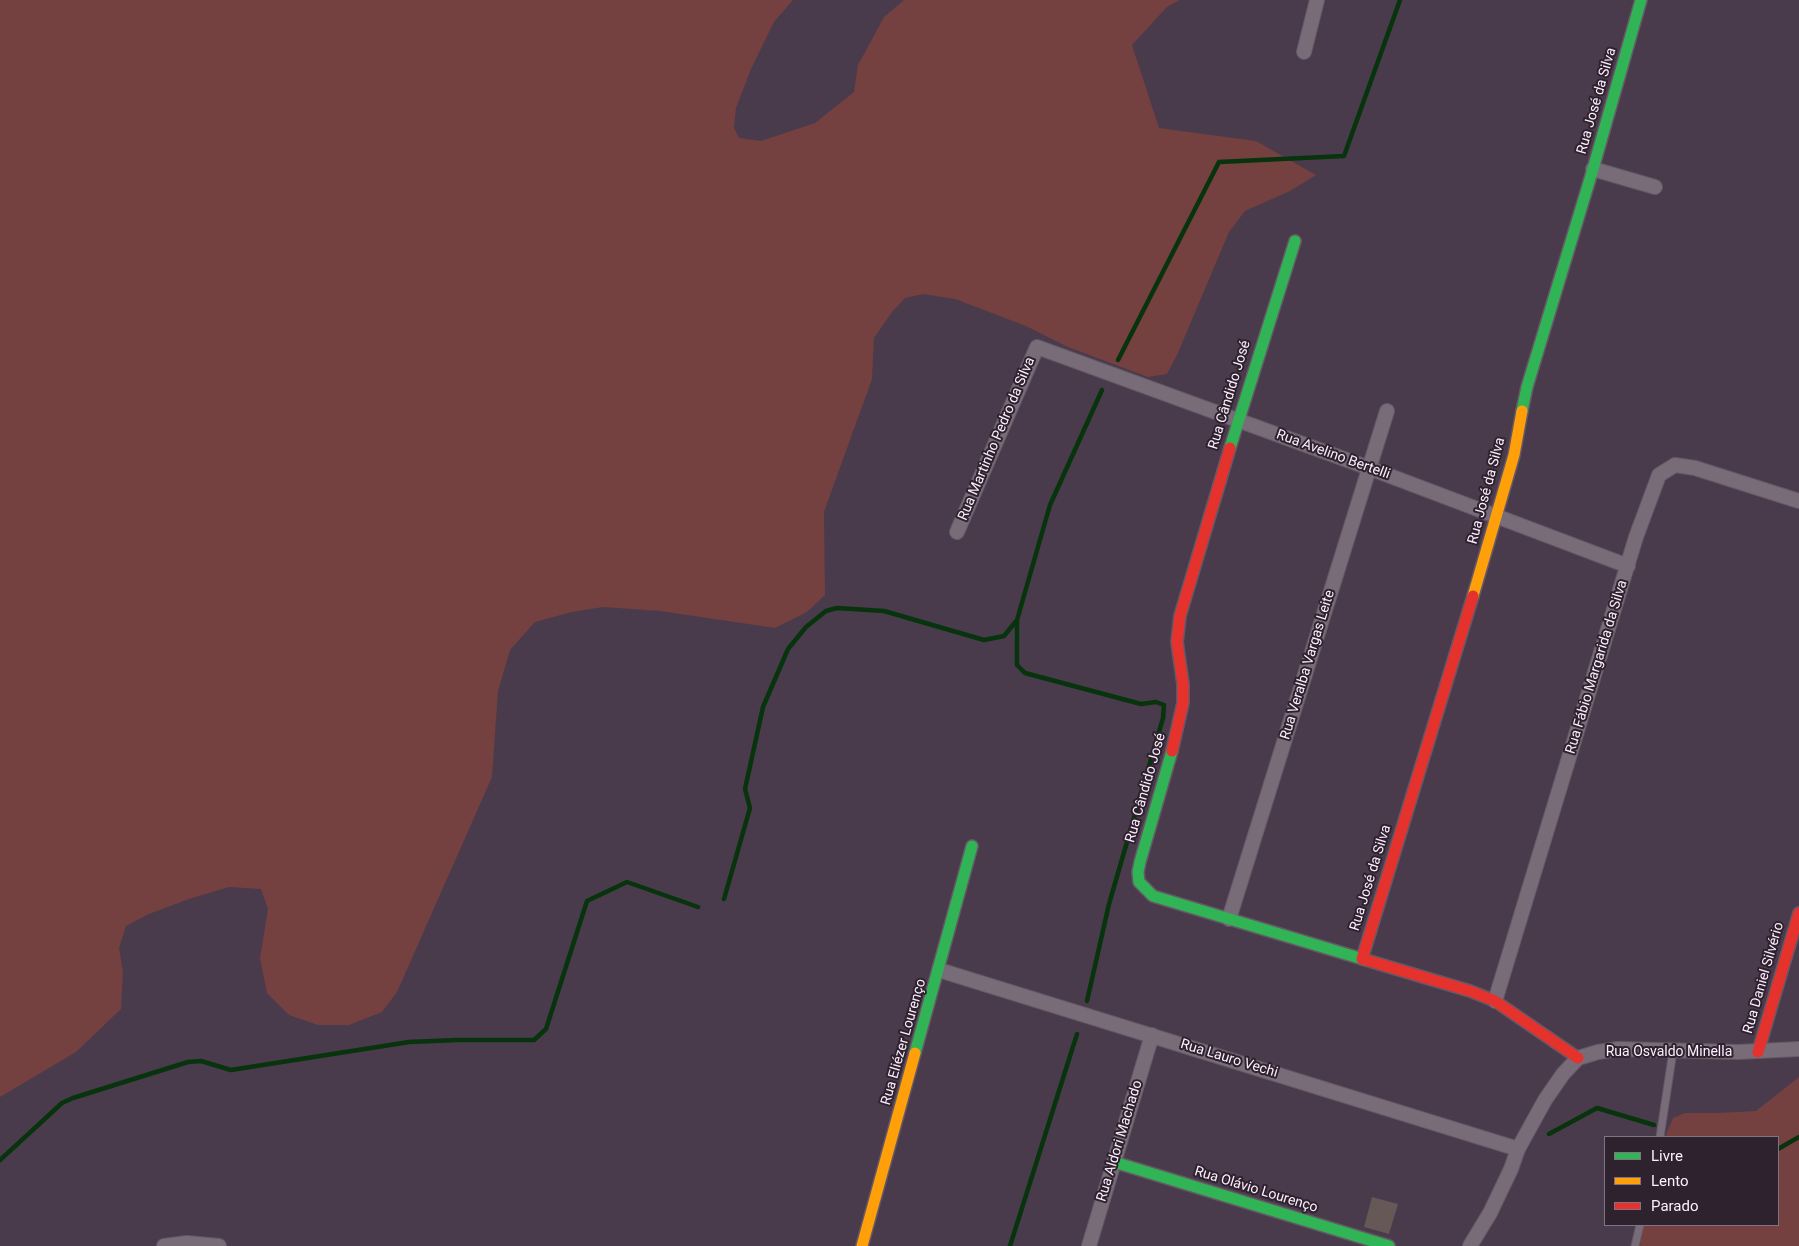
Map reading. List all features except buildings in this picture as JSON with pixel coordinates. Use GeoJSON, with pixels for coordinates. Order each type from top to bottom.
{"type":"FeatureCollection","features":[{"type":"Feature","properties":{"kind":"street"},"geometry":{"type":"LineString","coordinates":[[1304,52],[1317,0]]}},
{"type":"Feature","properties":{"kind":"street","name":"Rua José da Silva"},"geometry":{"type":"LineString","coordinates":[[1362,958],[1514,455],[1526,387],[1593,169],[1641,0]]}},
{"type":"Feature","properties":{"kind":"street"},"geometry":{"type":"LineString","coordinates":[[1593,169],[1655,187]]}},
{"type":"Feature","properties":{"kind":"street","name":"Rua Cândido José"},"geometry":{"type":"LineString","coordinates":[[1295,241],[1238,420],[1180,616],[1177,642],[1184,694],[1180,720],[1138,872],[1139,882],[1153,896],[1470,991],[1495,1001],[1578,1058]]}},
{"type":"Feature","properties":{"kind":"street","name":"Rua Avelino Bertelli"},"geometry":{"type":"LineString","coordinates":[[1037,347],[1369,468],[1628,566]]}},
{"type":"Feature","properties":{"kind":"street","name":"Rua Martinho Pedro da Silva"},"geometry":{"type":"LineString","coordinates":[[957,532],[1037,347]]}},
{"type":"Feature","properties":{"kind":"street","name":"Rua Veralba Vargas Leite"},"geometry":{"type":"LineString","coordinates":[[1229,919],[1387,411]]}},
{"type":"Feature","properties":{"kind":"street","name":"Rua Fábio Margarida da Silva"},"geometry":{"type":"LineString","coordinates":[[1495,1001],[1636,538],[1659,475],[1675,465],[1695,468],[1799,501]]}},
{"type":"Feature","properties":{"kind":"street","name":"Rua Eliézer Lourenço"},"geometry":{"type":"LineString","coordinates":[[862,1246],[972,846]]}},
{"type":"Feature","properties":{"kind":"street","name":"Rua Daniel Silvério"},"geometry":{"type":"LineString","coordinates":[[1758,1052],[1799,913]]}},
{"type":"Feature","properties":{"kind":"street","name":"Rua Lauro Vechi"},"geometry":{"type":"LineString","coordinates":[[939,970],[1518,1149]]}},
{"type":"Feature","properties":{"kind":"street","name":"Rua Aldori Machado"},"geometry":{"type":"LineString","coordinates":[[1089,1246],[1152,1035]]}},
{"type":"Feature","properties":{"kind":"street","name":"Rua Osvaldo Minella"},"geometry":{"type":"LineString","coordinates":[[1578,1058],[1618,1049],[1758,1052],[1799,1048]]}},
{"type":"Feature","properties":{"kind":"street"},"geometry":{"type":"LineString","coordinates":[[1470,1246],[1490,1213],[1511,1169],[1518,1149],[1552,1089],[1578,1058]]}},
{"type":"Feature","properties":{"kind":"street","name":"Rua Olávio Lourenço"},"geometry":{"type":"LineString","coordinates":[[1114,1162],[1389,1246]]}},
{"type":"Feature","properties":{"kind":"street"},"geometry":{"type":"LineString","coordinates":[[164,1246],[187,1243],[219,1246]]}},
{"type":"Feature","properties":{"kind":"lane"},"geometry":{"type":"LineString","coordinates":[[1660,1136],[1673,1051]]}},
{"type":"Feature","properties":{"kind":"lane"},"geometry":{"type":"LineString","coordinates":[[1635,1246],[1640,1226]]}},
{"type":"Feature","properties":{"kind":"shaded area"},"geometry":{"type":"Polygon","coordinates":[[[0,0],[793,0],[774,22],[751,69],[736,108],[734,128],[739,138],[761,141],[815,123],[854,92],[858,65],[884,17],[904,0],[1180,0],[1167,7],[1132,45],[1159,128],[1256,141],[1316,175],[1290,191],[1245,211],[1229,232],[1177,355],[1167,374],[1148,377],[1068,347],[1026,326],[955,299],[923,294],[905,298],[892,312],[874,338],[872,379],[824,512],[825,595],[807,612],[775,628],[660,611],[603,607],[572,612],[535,622],[510,650],[498,691],[492,777],[397,992],[382,1012],[349,1025],[318,1025],[289,1015],[267,993],[260,958],[268,909],[261,889],[229,887],[149,914],[126,926],[119,948],[123,972],[121,1009],[76,1052],[0,1097],[0,0]]]}},
{"type":"Feature","properties":{"kind":"shaded area"},"geometry":{"type":"Polygon","coordinates":[[[1799,1077],[1799,1246],[1640,1246],[1644,1226],[1779,1226],[1779,1136],[1665,1136],[1673,1118],[1685,1113],[1756,1111],[1799,1077]]]}},
{"type":"Feature","properties":{"kind":"waterway"},"geometry":{"type":"LineString","coordinates":[[1118,360],[1219,162],[1344,156],[1400,0]]}},
{"type":"Feature","properties":{"kind":"waterway"},"geometry":{"type":"LineString","coordinates":[[1087,1001],[1109,904],[1163,718],[1164,705],[1156,702],[1141,704],[1025,673],[1017,665],[1017,620],[1050,505],[1102,390]]}},
{"type":"Feature","properties":{"kind":"waterway"},"geometry":{"type":"LineString","coordinates":[[724,899],[750,808],[745,789],[763,707],[788,649],[806,627],[826,611],[837,608],[884,611],[984,640],[1004,636],[1017,620]]}},
{"type":"Feature","properties":{"kind":"waterway"},"geometry":{"type":"LineString","coordinates":[[0,1160],[62,1103],[188,1062],[201,1061],[231,1070],[409,1042],[534,1040],[546,1029],[587,901],[627,882],[698,907]]}},
{"type":"Feature","properties":{"kind":"waterway"},"geometry":{"type":"LineString","coordinates":[[1010,1246],[1077,1034]]}},
{"type":"Feature","properties":{"kind":"waterway"},"geometry":{"type":"LineString","coordinates":[[1549,1134],[1597,1108],[1654,1125]]}},
{"type":"Feature","properties":{"kind":"waterway"},"geometry":{"type":"LineString","coordinates":[[1779,1148],[1799,1137]]}},
{"type":"Feature","properties":{"kind":"traffic: fast"},"geometry":{"type":"LineString","coordinates":[[1522,411],[1527,387],[1593,169],[1641,0]]}},
{"type":"Feature","properties":{"kind":"traffic: fast"},"geometry":{"type":"LineString","coordinates":[[1230,448],[1295,241]]}},
{"type":"Feature","properties":{"kind":"traffic: fast"},"geometry":{"type":"LineString","coordinates":[[1172,751],[1140,862],[1139,882],[1153,896],[1366,960]]}},
{"type":"Feature","properties":{"kind":"traffic: fast"},"geometry":{"type":"LineString","coordinates":[[915,1053],[972,846]]}},
{"type":"Feature","properties":{"kind":"traffic: fast"},"geometry":{"type":"LineString","coordinates":[[1114,1162],[1389,1246]]}},
{"type":"Feature","properties":{"kind":"traffic: slow"},"geometry":{"type":"LineString","coordinates":[[1473,596],[1514,455],[1522,411]]}},
{"type":"Feature","properties":{"kind":"traffic: slow"},"geometry":{"type":"LineString","coordinates":[[862,1246],[915,1053]]}},
{"type":"Feature","properties":{"kind":"traffic: jam"},"geometry":{"type":"LineString","coordinates":[[1172,751],[1183,703],[1183,684],[1177,642],[1180,616],[1230,448]]}},
{"type":"Feature","properties":{"kind":"traffic: jam"},"geometry":{"type":"LineString","coordinates":[[1362,959],[1473,596]]}},
{"type":"Feature","properties":{"kind":"traffic: jam"},"geometry":{"type":"LineString","coordinates":[[1758,1052],[1799,913]]}},
{"type":"Feature","properties":{"kind":"traffic: jam"},"geometry":{"type":"LineString","coordinates":[[1366,960],[1470,991],[1495,1001],[1578,1058]]}}]}
